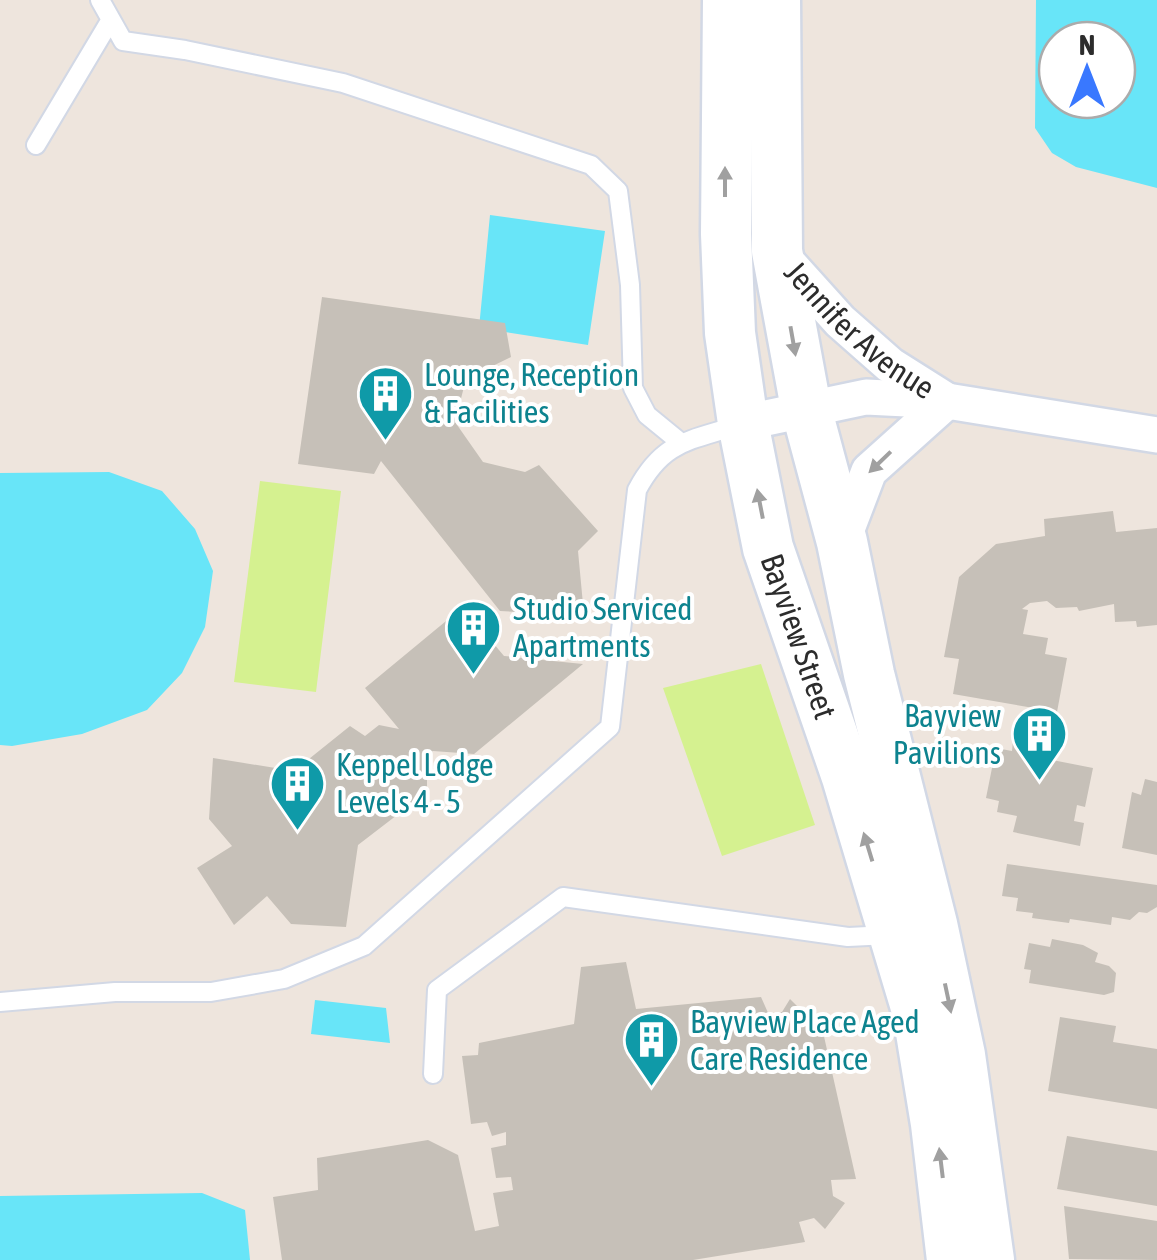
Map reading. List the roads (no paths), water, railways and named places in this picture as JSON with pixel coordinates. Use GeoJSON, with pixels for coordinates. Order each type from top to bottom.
{"type":"FeatureCollection","features":[{"type":"Feature","properties":{"kind":"main road","name":"Bayview Street"},"geometry":{"type":"LineString","coordinates":[[728,0],[724,180],[730,333],[768,548],[824,709],[960,1055],[990,1260]]}},
{"type":"Feature","properties":{"kind":"main road","name":"Bayview Street"},"geometry":{"type":"LineString","coordinates":[[775,0],[777,251],[806,408],[842,542],[874,691],[913,929],[918,1014],[952,1260]]}},
{"type":"Feature","properties":{"kind":"main road"},"geometry":{"type":"LineString","coordinates":[[824,709],[853,708],[874,691]]}},
{"type":"Feature","properties":{"kind":"street","name":"Jennifer Avenue"},"geometry":{"type":"LineString","coordinates":[[777,251],[840,321],[890,365],[947,401]]}},
{"type":"Feature","properties":{"kind":"street","name":"Jennifer Avenue"},"geometry":{"type":"LineString","coordinates":[[744,423],[866,397],[947,401],[1157,435]]}},
{"type":"Feature","properties":{"kind":"street","name":"Jennifer Avenue"},"geometry":{"type":"LineString","coordinates":[[842,542],[869,471],[947,401]]}},
{"type":"Feature","properties":{"kind":"lane"},"geometry":{"type":"LineString","coordinates":[[100,0],[123,42],[184,50],[343,83],[591,165],[618,191],[630,286],[633,388],[647,416],[680,442]]}},
{"type":"Feature","properties":{"kind":"lane"},"geometry":{"type":"LineString","coordinates":[[36,145],[110,21]]}},
{"type":"Feature","properties":{"kind":"lane"},"geometry":{"type":"LineString","coordinates":[[0,1002],[114,992],[211,992],[284,979],[364,946],[610,727],[637,490],[659,458],[680,442],[744,423]]}},
{"type":"Feature","properties":{"kind":"lane"},"geometry":{"type":"LineString","coordinates":[[433,1074],[437,990],[563,897],[848,937],[913,929]]}},
{"type":"Feature","properties":{"kind":"water"},"geometry":{"type":"Polygon","coordinates":[[[1036,0],[1157,0],[1157,188],[1076,167],[1052,153],[1035,128],[1036,0]]]}},
{"type":"Feature","properties":{"kind":"water"},"geometry":{"type":"Polygon","coordinates":[[[490,215],[605,231],[588,345],[479,328],[490,215]]]}},
{"type":"Feature","properties":{"kind":"water"},"geometry":{"type":"Polygon","coordinates":[[[109,472],[162,491],[195,529],[213,571],[205,627],[182,673],[147,710],[82,734],[0,745],[0,473],[109,472]]]}},
{"type":"Feature","properties":{"kind":"water"},"geometry":{"type":"Polygon","coordinates":[[[315,1000],[386,1008],[390,1043],[311,1034],[315,1000]]]}},
{"type":"Feature","properties":{"kind":"water"},"geometry":{"type":"Polygon","coordinates":[[[202,1193],[245,1210],[250,1260],[0,1260],[0,1196],[202,1193]]]}},
{"type":"Feature","properties":{"kind":"place","name":"Lounge, Reception & Facilities"},"geometry":{"type":"Point","coordinates":[385,442]}},
{"type":"Feature","properties":{"kind":"place","name":"Studio Serviced Apartments"},"geometry":{"type":"Point","coordinates":[474,676]}},
{"type":"Feature","properties":{"kind":"place","name":"Bayview Pavilions"},"geometry":{"type":"Point","coordinates":[1040,783]}},
{"type":"Feature","properties":{"kind":"place","name":"Keppel Lodge Levels 4 - 5"},"geometry":{"type":"Point","coordinates":[297,832]}},
{"type":"Feature","properties":{"kind":"place","name":"Bayview Place Aged Care Residence"},"geometry":{"type":"Point","coordinates":[651,1089]}}]}
